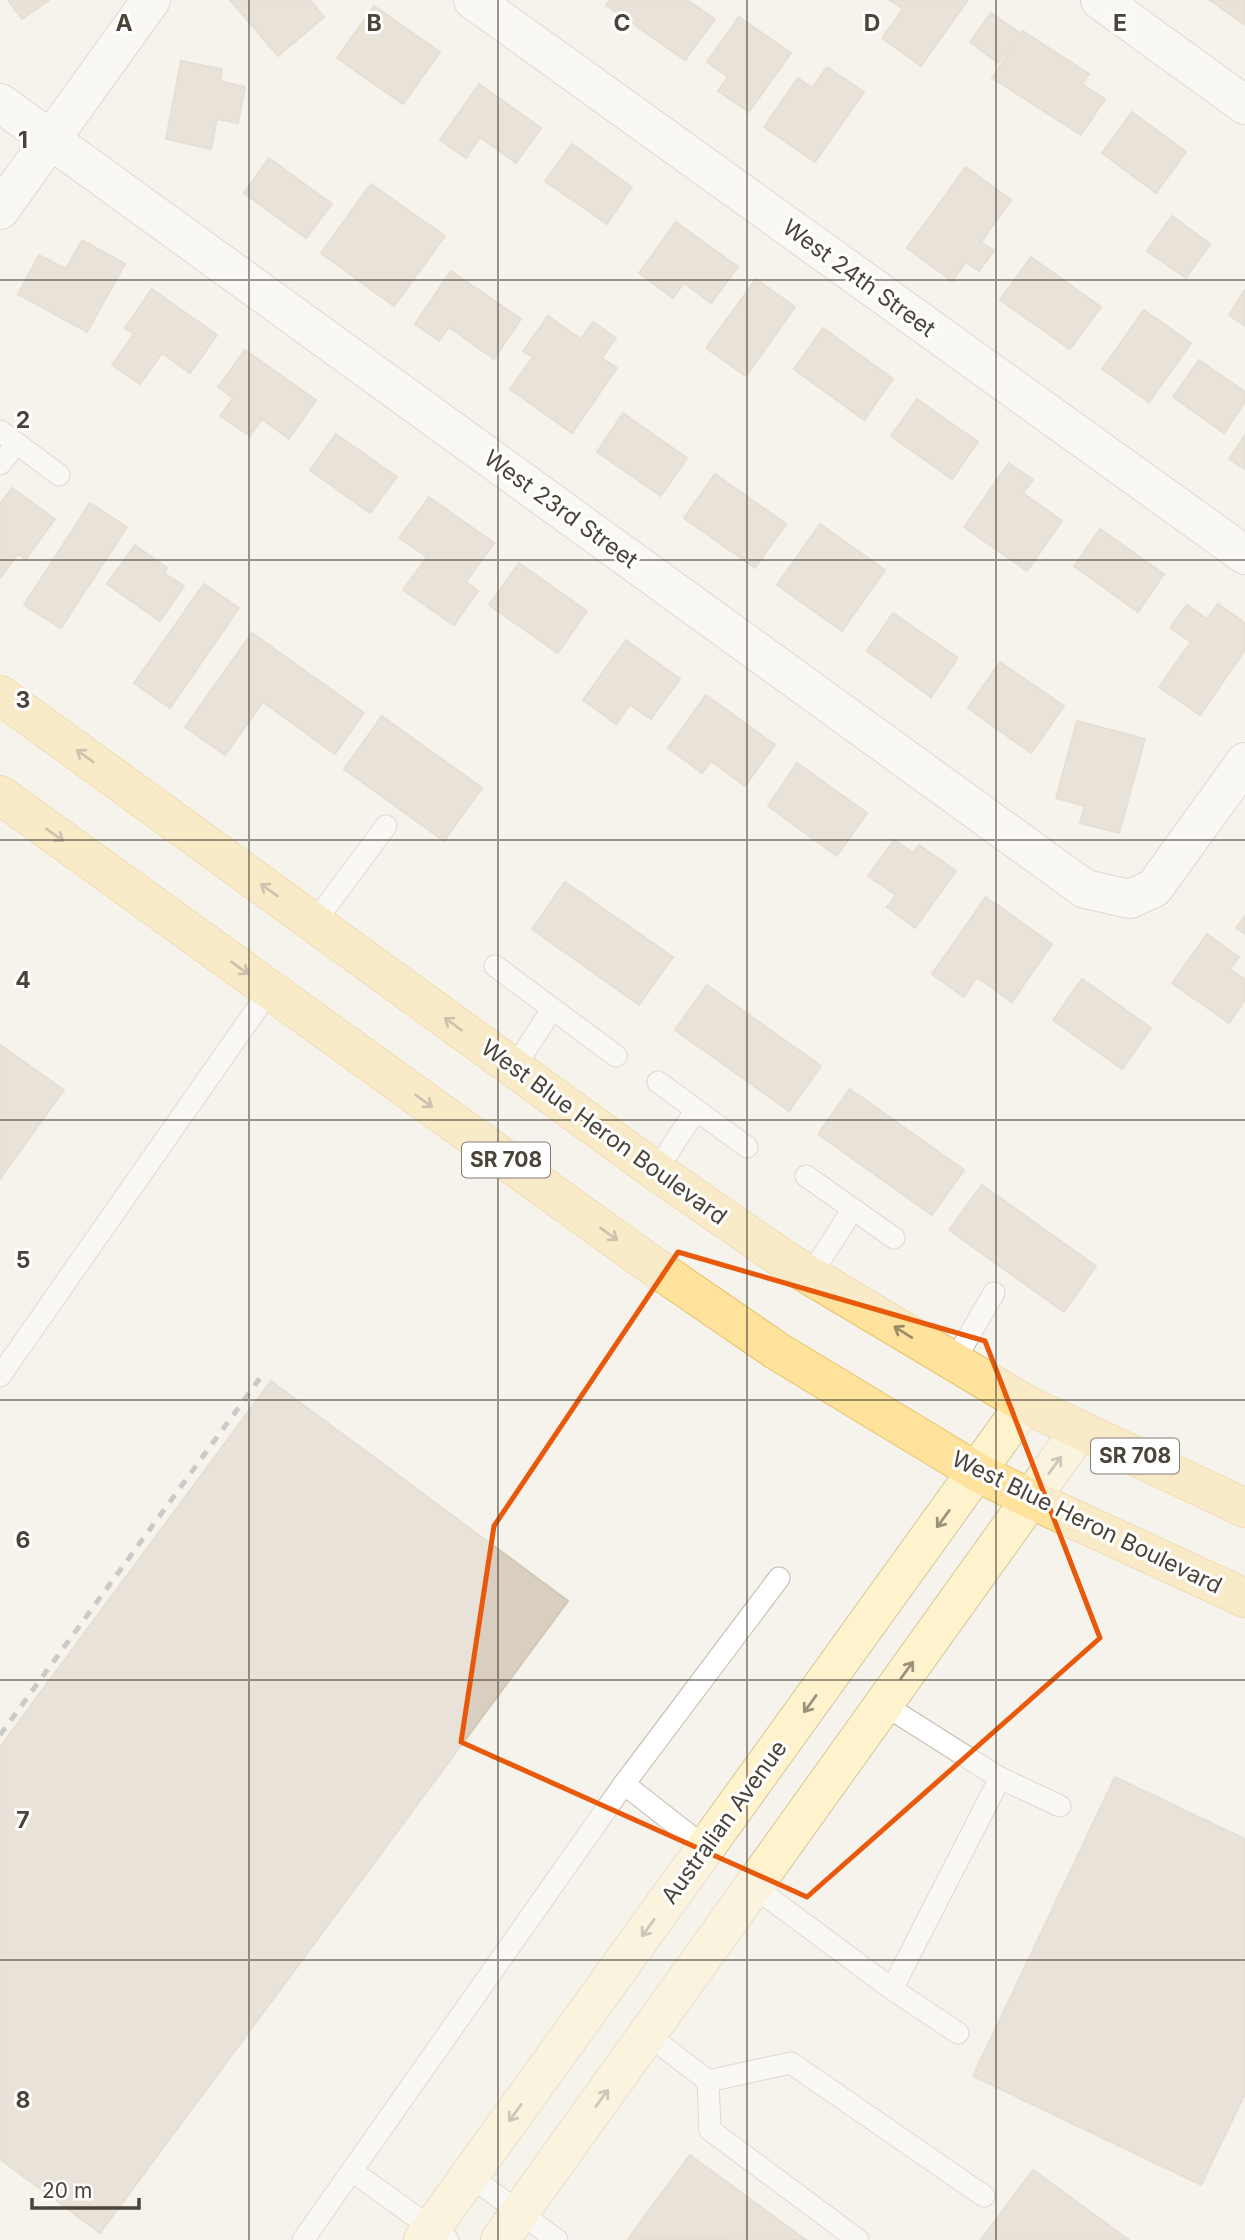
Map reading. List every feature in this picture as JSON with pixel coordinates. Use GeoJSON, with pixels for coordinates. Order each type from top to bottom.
{"type":"FeatureCollection","features":[{"type":"Feature","properties":{"kind":"main road","name":"West Blue Heron Boulevard"},"geometry":{"type":"LineString","coordinates":[[0,695],[656,1171],[810,1276],[1025,1404],[1245,1508]]}},
{"type":"Feature","properties":{"kind":"main road","name":"West Blue Heron Boulevard"},"geometry":{"type":"LineString","coordinates":[[0,795],[632,1251],[777,1351],[977,1472],[1245,1598]]}},
{"type":"Feature","properties":{"kind":"main road","name":"Australian Avenue"},"geometry":{"type":"LineString","coordinates":[[435,2236],[470,2176],[1025,1404]]}},
{"type":"Feature","properties":{"kind":"main road"},"geometry":{"type":"LineString","coordinates":[[510,2226],[1080,1430]]}},
{"type":"Feature","properties":{"kind":"street"},"geometry":{"type":"LineString","coordinates":[[0,210],[151,0]]}},
{"type":"Feature","properties":{"kind":"street","name":"West 24th Street"},"geometry":{"type":"LineString","coordinates":[[473,0],[1245,555]]}},
{"type":"Feature","properties":{"kind":"street"},"geometry":{"type":"LineString","coordinates":[[1100,0],[1245,105]]}},
{"type":"Feature","properties":{"kind":"street","name":"West 23rd Street"},"geometry":{"type":"LineString","coordinates":[[0,103],[1086,889],[1130,899],[1154,888],[1245,762]]}},
{"type":"Feature","properties":{"kind":"lane"},"geometry":{"type":"LineString","coordinates":[[0,464],[8,437],[58,475]]}},
{"type":"Feature","properties":{"kind":"lane"},"geometry":{"type":"LineString","coordinates":[[314,923],[386,826]]}},
{"type":"Feature","properties":{"kind":"lane"},"geometry":{"type":"LineString","coordinates":[[495,966],[615,1056]]}},
{"type":"Feature","properties":{"kind":"lane"},"geometry":{"type":"LineString","coordinates":[[0,1376],[270,990]]}},
{"type":"Feature","properties":{"kind":"lane"},"geometry":{"type":"LineString","coordinates":[[514,1068],[552,1009]]}},
{"type":"Feature","properties":{"kind":"lane"},"geometry":{"type":"LineString","coordinates":[[658,1082],[747,1147]]}},
{"type":"Feature","properties":{"kind":"lane"},"geometry":{"type":"LineString","coordinates":[[656,1171],[696,1110]]}},
{"type":"Feature","properties":{"kind":"lane"},"geometry":{"type":"LineString","coordinates":[[806,1176],[894,1238]]}},
{"type":"Feature","properties":{"kind":"lane"},"geometry":{"type":"LineString","coordinates":[[810,1276],[853,1209]]}},
{"type":"Feature","properties":{"kind":"lane"},"geometry":{"type":"LineString","coordinates":[[953,1363],[994,1293]]}},
{"type":"Feature","properties":{"kind":"lane"},"geometry":{"type":"LineString","coordinates":[[303,2240],[624,1784],[779,1578]]}},
{"type":"Feature","properties":{"kind":"lane"},"geometry":{"type":"LineString","coordinates":[[883,1704],[1000,1778],[1060,1806]]}},
{"type":"Feature","properties":{"kind":"lane"},"geometry":{"type":"LineString","coordinates":[[892,1989],[1000,1778]]}},
{"type":"Feature","properties":{"kind":"lane"},"geometry":{"type":"LineString","coordinates":[[624,1784],[706,1848]]}},
{"type":"Feature","properties":{"kind":"lane"},"geometry":{"type":"LineString","coordinates":[[753,1886],[892,1989],[958,2033]]}},
{"type":"Feature","properties":{"kind":"lane"},"geometry":{"type":"LineString","coordinates":[[648,2034],[708,2081],[710,2130],[858,2240]]}},
{"type":"Feature","properties":{"kind":"lane"},"geometry":{"type":"LineString","coordinates":[[708,2081],[791,2063],[984,2196]]}},
{"type":"Feature","properties":{"kind":"lane"},"geometry":{"type":"LineString","coordinates":[[352,2171],[435,2236]]}},
{"type":"Feature","properties":{"kind":"lane"},"geometry":{"type":"LineString","coordinates":[[470,2176],[510,2226],[557,2240]]}},
{"type":"Feature","properties":{"kind":"highlighted area"},"geometry":{"type":"Polygon","coordinates":[[[678,1252],[985,1341],[1100,1638],[807,1897],[461,1742],[494,1526],[678,1252]]]}},
{"type":"Feature","properties":{"kind":"building"},"geometry":{"type":"Polygon","coordinates":[[[8,0],[49,0],[22,19],[8,0]]]}},
{"type":"Feature","properties":{"kind":"building"},"geometry":{"type":"Polygon","coordinates":[[[230,0],[310,0],[324,17],[278,56],[230,0]]]}},
{"type":"Feature","properties":{"kind":"building"},"geometry":{"type":"Polygon","coordinates":[[[610,0],[687,0],[715,19],[685,60],[606,5],[610,0]]]}},
{"type":"Feature","properties":{"kind":"building"},"geometry":{"type":"Polygon","coordinates":[[[890,0],[968,0],[921,66],[882,38],[903,9],[890,0]]]}},
{"type":"Feature","properties":{"kind":"building"},"geometry":{"type":"Polygon","coordinates":[[[1210,0],[1245,0],[1245,25],[1210,0]]]}},
{"type":"Feature","properties":{"kind":"building"},"geometry":{"type":"Polygon","coordinates":[[[374,6],[440,52],[403,104],[337,58],[374,6]]]}},
{"type":"Feature","properties":{"kind":"building"},"geometry":{"type":"Polygon","coordinates":[[[991,13],[1020,33],[998,63],[970,42],[991,13]]]}},
{"type":"Feature","properties":{"kind":"building"},"geometry":{"type":"Polygon","coordinates":[[[739,17],[791,53],[749,112],[718,91],[728,77],[707,62],[739,17]]]}},
{"type":"Feature","properties":{"kind":"building"},"geometry":{"type":"Polygon","coordinates":[[[1023,31],[1089,74],[1082,84],[1105,99],[1081,135],[992,78],[1023,31]]]}},
{"type":"Feature","properties":{"kind":"building"},"geometry":{"type":"Polygon","coordinates":[[[181,61],[222,69],[220,81],[245,87],[238,123],[217,119],[211,149],[166,139],[181,61]]]}},
{"type":"Feature","properties":{"kind":"building"},"geometry":{"type":"Polygon","coordinates":[[[827,67],[864,92],[815,162],[764,127],[798,78],[812,88],[827,67]]]}},
{"type":"Feature","properties":{"kind":"building"},"geometry":{"type":"Polygon","coordinates":[[[479,84],[541,128],[516,163],[480,137],[466,158],[440,140],[479,84]]]}},
{"type":"Feature","properties":{"kind":"building"},"geometry":{"type":"Polygon","coordinates":[[[1132,112],[1186,152],[1156,193],[1102,153],[1132,112]]]}},
{"type":"Feature","properties":{"kind":"building"},"geometry":{"type":"Polygon","coordinates":[[[572,144],[632,187],[607,224],[545,181],[572,144]]]}},
{"type":"Feature","properties":{"kind":"building"},"geometry":{"type":"Polygon","coordinates":[[[269,158],[332,204],[306,238],[244,193],[269,158]]]}},
{"type":"Feature","properties":{"kind":"building"},"geometry":{"type":"Polygon","coordinates":[[[966,167],[1011,200],[981,242],[994,251],[979,271],[966,262],[952,281],[907,248],[966,167]]]}},
{"type":"Feature","properties":{"kind":"building"},"geometry":{"type":"Polygon","coordinates":[[[371,184],[445,236],[394,306],[321,253],[371,184]]]}},
{"type":"Feature","properties":{"kind":"building"},"geometry":{"type":"Polygon","coordinates":[[[1172,216],[1210,244],[1186,278],[1147,251],[1172,216]]]}},
{"type":"Feature","properties":{"kind":"building"},"geometry":{"type":"Polygon","coordinates":[[[676,222],[738,267],[711,303],[684,283],[673,298],[639,273],[676,222]]]}},
{"type":"Feature","properties":{"kind":"building"},"geometry":{"type":"Polygon","coordinates":[[[82,240],[125,264],[87,332],[18,294],[39,255],[66,269],[82,240]]]}},
{"type":"Feature","properties":{"kind":"building"},"geometry":{"type":"Polygon","coordinates":[[[1031,257],[1101,307],[1070,349],[1000,300],[1031,257]]]}},
{"type":"Feature","properties":{"kind":"building"},"geometry":{"type":"Polygon","coordinates":[[[451,271],[521,319],[494,359],[449,327],[439,341],[415,324],[451,271]]]}},
{"type":"Feature","properties":{"kind":"building"},"geometry":{"type":"Polygon","coordinates":[[[756,279],[795,307],[746,376],[706,348],[756,279]]]}},
{"type":"Feature","properties":{"kind":"building"},"geometry":{"type":"Polygon","coordinates":[[[152,289],[217,335],[190,373],[162,353],[140,384],[112,365],[134,334],[125,328],[152,289]]]}},
{"type":"Feature","properties":{"kind":"building"},"geometry":{"type":"Polygon","coordinates":[[[1245,290],[1245,326],[1229,315],[1245,290]]]}},
{"type":"Feature","properties":{"kind":"building"},"geometry":{"type":"Polygon","coordinates":[[[1144,310],[1191,343],[1149,402],[1102,369],[1144,310]]]}},
{"type":"Feature","properties":{"kind":"building"},"geometry":{"type":"Polygon","coordinates":[[[548,316],[581,339],[593,322],[616,338],[602,358],[617,368],[572,433],[510,389],[533,357],[523,351],[548,316]]]}},
{"type":"Feature","properties":{"kind":"building"},"geometry":{"type":"Polygon","coordinates":[[[823,328],[893,379],[864,420],[794,369],[823,328]]]}},
{"type":"Feature","properties":{"kind":"building"},"geometry":{"type":"Polygon","coordinates":[[[245,350],[316,400],[289,439],[262,419],[250,436],[220,416],[233,398],[218,387],[245,350]]]}},
{"type":"Feature","properties":{"kind":"building"},"geometry":{"type":"Polygon","coordinates":[[[1199,360],[1245,392],[1245,402],[1224,433],[1173,397],[1199,360]]]}},
{"type":"Feature","properties":{"kind":"building"},"geometry":{"type":"Polygon","coordinates":[[[917,399],[978,442],[952,479],[891,436],[917,399]]]}},
{"type":"Feature","properties":{"kind":"building"},"geometry":{"type":"Polygon","coordinates":[[[623,413],[687,458],[661,496],[597,452],[623,413]]]}},
{"type":"Feature","properties":{"kind":"building"},"geometry":{"type":"Polygon","coordinates":[[[336,434],[397,477],[370,513],[310,470],[336,434]]]}},
{"type":"Feature","properties":{"kind":"building"},"geometry":{"type":"Polygon","coordinates":[[[1245,435],[1245,469],[1229,459],[1245,435]]]}},
{"type":"Feature","properties":{"kind":"building"},"geometry":{"type":"Polygon","coordinates":[[[1009,463],[1033,480],[1023,493],[1062,521],[1027,571],[964,527],[1009,463]]]}},
{"type":"Feature","properties":{"kind":"building"},"geometry":{"type":"Polygon","coordinates":[[[715,474],[786,524],[755,568],[684,518],[715,474]]]}},
{"type":"Feature","properties":{"kind":"building"},"geometry":{"type":"Polygon","coordinates":[[[12,488],[55,519],[26,559],[18,554],[0,578],[0,504],[12,488]]]}},
{"type":"Feature","properties":{"kind":"building"},"geometry":{"type":"Polygon","coordinates":[[[429,497],[494,543],[466,582],[478,591],[454,625],[403,590],[427,557],[399,538],[429,497]]]}},
{"type":"Feature","properties":{"kind":"building"},"geometry":{"type":"Polygon","coordinates":[[[90,503],[127,527],[61,628],[24,605],[90,503]]]}},
{"type":"Feature","properties":{"kind":"building"},"geometry":{"type":"Polygon","coordinates":[[[820,524],[885,570],[842,631],[777,585],[820,524]]]}},
{"type":"Feature","properties":{"kind":"building"},"geometry":{"type":"Polygon","coordinates":[[[1100,529],[1164,574],[1138,612],[1074,566],[1100,529]]]}},
{"type":"Feature","properties":{"kind":"building"},"geometry":{"type":"Polygon","coordinates":[[[135,545],[167,568],[164,573],[184,586],[160,621],[107,584],[135,545]]]}},
{"type":"Feature","properties":{"kind":"building"},"geometry":{"type":"Polygon","coordinates":[[[519,563],[587,611],[558,653],[489,605],[519,563]]]}},
{"type":"Feature","properties":{"kind":"building"},"geometry":{"type":"Polygon","coordinates":[[[204,584],[239,608],[170,708],[134,683],[204,584]]]}},
{"type":"Feature","properties":{"kind":"building"},"geometry":{"type":"Polygon","coordinates":[[[1218,604],[1245,623],[1245,650],[1200,715],[1159,687],[1191,642],[1170,628],[1187,605],[1207,619],[1218,604]]]}},
{"type":"Feature","properties":{"kind":"building"},"geometry":{"type":"Polygon","coordinates":[[[893,613],[958,658],[931,697],[867,651],[893,613]]]}},
{"type":"Feature","properties":{"kind":"building"},"geometry":{"type":"Polygon","coordinates":[[[252,633],[364,713],[335,754],[263,702],[225,755],[185,727],[252,633]]]}},
{"type":"Feature","properties":{"kind":"building"},"geometry":{"type":"Polygon","coordinates":[[[626,640],[680,679],[651,719],[630,705],[616,724],[583,700],[626,640]]]}},
{"type":"Feature","properties":{"kind":"building"},"geometry":{"type":"Polygon","coordinates":[[[1000,662],[1064,706],[1031,753],[968,708],[1000,662]]]}},
{"type":"Feature","properties":{"kind":"building"},"geometry":{"type":"Polygon","coordinates":[[[706,695],[775,745],[745,786],[711,761],[702,773],[668,748],[706,695]]]}},
{"type":"Feature","properties":{"kind":"building"},"geometry":{"type":"Polygon","coordinates":[[[382,716],[482,788],[444,841],[344,769],[382,716]]]}},
{"type":"Feature","properties":{"kind":"building"},"geometry":{"type":"Polygon","coordinates":[[[1077,721],[1145,739],[1119,833],[1080,823],[1085,806],[1056,798],[1077,721]]]}},
{"type":"Feature","properties":{"kind":"building"},"geometry":{"type":"Polygon","coordinates":[[[797,763],[867,813],[837,856],[768,806],[797,763]]]}},
{"type":"Feature","properties":{"kind":"building"},"geometry":{"type":"Polygon","coordinates":[[[894,840],[913,853],[919,845],[956,871],[915,928],[887,907],[896,895],[868,876],[894,840]]]}},
{"type":"Feature","properties":{"kind":"building"},"geometry":{"type":"Polygon","coordinates":[[[565,882],[673,957],[639,1005],[532,929],[565,882]]]}},
{"type":"Feature","properties":{"kind":"building"},"geometry":{"type":"Polygon","coordinates":[[[986,897],[1052,944],[1012,1002],[977,977],[964,997],[932,974],[986,897]]]}},
{"type":"Feature","properties":{"kind":"building"},"geometry":{"type":"Polygon","coordinates":[[[1245,916],[1245,934],[1236,928],[1245,916]]]}},
{"type":"Feature","properties":{"kind":"building"},"geometry":{"type":"Polygon","coordinates":[[[1207,934],[1239,957],[1230,969],[1245,980],[1245,1000],[1229,1023],[1172,983],[1207,934]]]}},
{"type":"Feature","properties":{"kind":"building"},"geometry":{"type":"Polygon","coordinates":[[[1082,979],[1151,1028],[1122,1069],[1053,1020],[1082,979]]]}},
{"type":"Feature","properties":{"kind":"building"},"geometry":{"type":"Polygon","coordinates":[[[707,985],[821,1066],[789,1111],[675,1030],[707,985]]]}},
{"type":"Feature","properties":{"kind":"building"},"geometry":{"type":"Polygon","coordinates":[[[0,1045],[64,1090],[0,1179],[0,1045]]]}},
{"type":"Feature","properties":{"kind":"building"},"geometry":{"type":"Polygon","coordinates":[[[850,1089],[964,1170],[932,1215],[818,1134],[850,1089]]]}},
{"type":"Feature","properties":{"kind":"building"},"geometry":{"type":"Polygon","coordinates":[[[982,1185],[1096,1266],[1064,1312],[949,1230],[982,1185]]]}},
{"type":"Feature","properties":{"kind":"building"},"geometry":{"type":"Polygon","coordinates":[[[271,1381],[568,1601],[100,2233],[0,2159],[0,1747],[271,1381]]]}},
{"type":"Feature","properties":{"kind":"building"},"geometry":{"type":"Polygon","coordinates":[[[1115,1777],[1245,1839],[1245,2094],[1201,2185],[973,2076],[1115,1777]]]}},
{"type":"Feature","properties":{"kind":"building"},"geometry":{"type":"Polygon","coordinates":[[[690,2155],[806,2240],[628,2239],[690,2155]]]}},
{"type":"Feature","properties":{"kind":"building"},"geometry":{"type":"Polygon","coordinates":[[[1033,2170],[1129,2240],[981,2240],[1033,2170]]]}},
{"type":"Feature","properties":{"kind":"railway"},"geometry":{"type":"LineString","coordinates":[[0,1735],[263,1374]]}}]}
